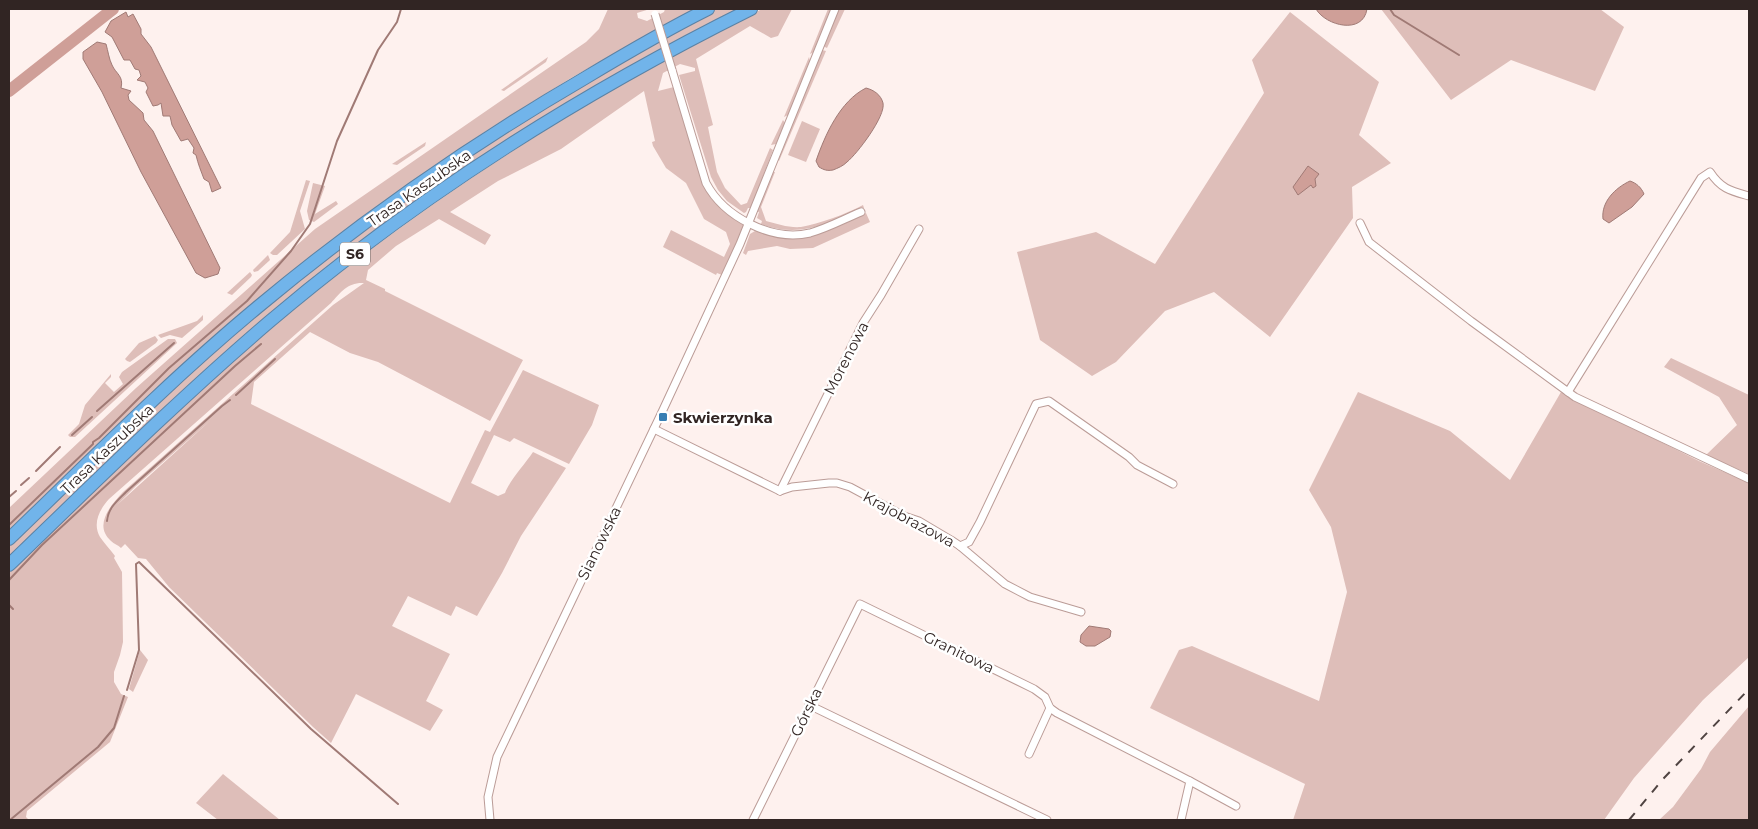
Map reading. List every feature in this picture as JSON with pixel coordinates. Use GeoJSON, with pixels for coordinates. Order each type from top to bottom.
{"type":"FeatureCollection","features":[{"type":"Feature","properties":{"kind":"highway","name":"Trasa Kaszubska"},"geometry":{"type":"LineString","coordinates":[[9,538],[137,415],[217,342],[306,268],[366,222],[430,176],[510,123],[616,59],[708,9]]}},
{"type":"Feature","properties":{"kind":"highway","name":"Trasa Kaszubska"},"geometry":{"type":"LineString","coordinates":[[9,565],[157,422],[229,357],[318,283],[384,232],[441,191],[558,115],[626,75],[751,9]]}},
{"type":"Feature","properties":{"kind":"street","name":"Sianowska"},"geometry":{"type":"LineString","coordinates":[[490,820],[488,797],[496,757],[728,271],[835,9]]}},
{"type":"Feature","properties":{"kind":"street"},"geometry":{"type":"LineString","coordinates":[[654,12],[706,182],[721,205],[739,218],[774,232],[800,234],[822,229],[860,212]]}},
{"type":"Feature","properties":{"kind":"street"},"geometry":{"type":"LineString","coordinates":[[1568,392],[1701,178],[1710,172],[1724,188],[1749,196]]}},
{"type":"Feature","properties":{"kind":"street"},"geometry":{"type":"LineString","coordinates":[[1360,223],[1369,242],[1471,321],[1575,397],[1749,479]]}},
{"type":"Feature","properties":{"kind":"street","name":"Morenowa"},"geometry":{"type":"LineString","coordinates":[[780,491],[863,323],[919,229]]}},
{"type":"Feature","properties":{"kind":"street"},"geometry":{"type":"LineString","coordinates":[[960,546],[969,542],[980,522],[1036,404],[1049,401],[1137,465],[1173,484]]}},
{"type":"Feature","properties":{"kind":"street"},"geometry":{"type":"LineString","coordinates":[[654,429],[780,491]]}},
{"type":"Feature","properties":{"kind":"street","name":"Krajobrazowa"},"geometry":{"type":"LineString","coordinates":[[780,491],[829,483],[850,487],[904,516],[919,521],[960,546],[1005,584],[1030,597],[1081,612]]}},
{"type":"Feature","properties":{"kind":"street","name":"Górska"},"geometry":{"type":"LineString","coordinates":[[753,820],[860,604]]}},
{"type":"Feature","properties":{"kind":"street","name":"Granitowa"},"geometry":{"type":"LineString","coordinates":[[860,604],[1034,689],[1045,697],[1050,708],[1057,714],[1236,806]]}},
{"type":"Feature","properties":{"kind":"street"},"geometry":{"type":"LineString","coordinates":[[809,705],[1047,820]]}},
{"type":"Feature","properties":{"kind":"street"},"geometry":{"type":"LineString","coordinates":[[1029,754],[1050,708]]}},
{"type":"Feature","properties":{"kind":"street"},"geometry":{"type":"LineString","coordinates":[[1181,820],[1190,781]]}},
{"type":"Feature","properties":{"kind":"shaded area"},"geometry":{"type":"Polygon","coordinates":[[[608,9],[650,9],[637,13],[638,18],[647,21],[664,12],[665,9],[694,9],[571,78],[486,131],[403,188],[133,411],[9,530],[9,508],[136,388],[315,229],[586,42],[599,29],[608,9]]]}},
{"type":"Feature","properties":{"kind":"shaded area"},"geometry":{"type":"Polygon","coordinates":[[[716,9],[740,9],[375,234],[9,559],[9,544],[172,388],[290,287],[450,167],[662,37],[716,9]]]}},
{"type":"Feature","properties":{"kind":"shaded area"},"geometry":{"type":"Polygon","coordinates":[[[762,9],[792,9],[778,36],[771,38],[750,26],[696,59],[713,125],[708,127],[717,172],[725,188],[741,205],[747,203],[770,148],[773,150],[751,208],[748,208],[746,212],[744,213],[727,201],[711,177],[679,75],[695,71],[695,68],[680,64],[663,73],[658,91],[674,87],[712,198],[721,208],[743,225],[722,275],[717,273],[716,275],[663,247],[671,230],[724,257],[730,244],[726,232],[704,219],[686,183],[666,168],[653,146],[652,142],[655,141],[644,91],[561,149],[498,181],[450,212],[491,235],[485,245],[439,219],[396,246],[368,270],[366,280],[523,360],[490,421],[378,362],[350,353],[310,332],[254,382],[251,404],[450,503],[485,430],[490,432],[523,370],[599,405],[592,425],[569,464],[514,438],[510,442],[494,435],[471,483],[498,496],[505,493],[514,477],[533,452],[566,468],[521,536],[477,616],[456,606],[451,616],[408,596],[392,626],[450,654],[426,701],[443,710],[430,731],[356,694],[331,743],[169,587],[146,559],[138,558],[125,544],[121,548],[113,543],[106,535],[104,528],[104,522],[109,509],[123,492],[333,305],[364,283],[358,283],[349,286],[342,292],[109,499],[103,507],[97,521],[98,532],[115,556],[114,558],[122,572],[123,642],[114,672],[114,682],[121,694],[128,697],[110,742],[27,811],[26,817],[29,820],[9,820],[9,573],[200,391],[323,286],[382,241],[504,156],[631,79],[762,9]],[[212,419],[136,486],[117,505],[212,419]]]}},
{"type":"Feature","properties":{"kind":"shaded area"},"geometry":{"type":"Polygon","coordinates":[[[828,9],[831,9],[814,52],[810,54],[828,9]]]}},
{"type":"Feature","properties":{"kind":"shaded area"},"geometry":{"type":"Polygon","coordinates":[[[838,9],[845,9],[827,48],[823,46],[838,9]]]}},
{"type":"Feature","properties":{"kind":"shaded area"},"geometry":{"type":"Polygon","coordinates":[[[1316,9],[1367,9],[1364,17],[1359,22],[1352,25],[1344,25],[1328,20],[1316,9]]]}},
{"type":"Feature","properties":{"kind":"shaded area"},"geometry":{"type":"Polygon","coordinates":[[[1381,9],[1600,9],[1624,27],[1595,91],[1511,60],[1451,100],[1381,9]]]}},
{"type":"Feature","properties":{"kind":"shaded area"},"geometry":{"type":"Polygon","coordinates":[[[126,12],[128,17],[133,14],[141,29],[141,34],[151,47],[221,188],[212,192],[209,182],[204,179],[196,155],[193,153],[194,148],[188,139],[181,141],[172,125],[170,116],[163,116],[161,103],[153,106],[146,92],[148,88],[145,82],[137,80],[141,76],[139,70],[135,69],[130,60],[124,60],[112,37],[105,32],[111,21],[126,12]]]}},
{"type":"Feature","properties":{"kind":"shaded area"},"geometry":{"type":"Polygon","coordinates":[[[1290,12],[1379,82],[1359,135],[1391,163],[1352,187],[1353,218],[1270,337],[1214,292],[1165,311],[1116,362],[1092,376],[1040,340],[1017,252],[1096,232],[1155,264],[1264,93],[1252,60],[1290,12]]]}},
{"type":"Feature","properties":{"kind":"shaded area"},"geometry":{"type":"Polygon","coordinates":[[[97,42],[106,44],[111,63],[121,78],[121,88],[131,91],[128,95],[129,100],[143,113],[144,120],[153,131],[220,268],[218,274],[205,278],[196,273],[141,172],[102,92],[83,59],[83,52],[97,42]]]}},
{"type":"Feature","properties":{"kind":"shaded area"},"geometry":{"type":"Polygon","coordinates":[[[822,50],[826,51],[779,161],[778,160],[822,50]]]}},
{"type":"Feature","properties":{"kind":"shaded area"},"geometry":{"type":"Polygon","coordinates":[[[548,57],[546,62],[504,91],[501,90],[548,57]]]}},
{"type":"Feature","properties":{"kind":"shaded area"},"geometry":{"type":"Polygon","coordinates":[[[809,57],[810,61],[788,115],[784,117],[809,57]]]}},
{"type":"Feature","properties":{"kind":"shaded area"},"geometry":{"type":"Polygon","coordinates":[[[866,88],[877,93],[883,103],[883,109],[876,125],[852,158],[844,165],[831,170],[819,167],[816,161],[829,130],[848,101],[866,88]]]}},
{"type":"Feature","properties":{"kind":"shaded area"},"geometry":{"type":"Polygon","coordinates":[[[783,120],[785,123],[776,144],[771,145],[783,120]]]}},
{"type":"Feature","properties":{"kind":"shaded area"},"geometry":{"type":"Polygon","coordinates":[[[802,121],[820,129],[806,162],[788,155],[802,121]]]}},
{"type":"Feature","properties":{"kind":"shaded area"},"geometry":{"type":"Polygon","coordinates":[[[426,142],[425,146],[397,165],[392,164],[426,142]]]}},
{"type":"Feature","properties":{"kind":"shaded area"},"geometry":{"type":"Polygon","coordinates":[[[1308,166],[1319,174],[1315,179],[1316,186],[1313,188],[1311,185],[1298,195],[1293,187],[1308,166]]]}},
{"type":"Feature","properties":{"kind":"shaded area"},"geometry":{"type":"Polygon","coordinates":[[[772,172],[775,172],[761,207],[766,221],[801,227],[816,224],[863,205],[864,208],[826,224],[802,229],[789,230],[761,224],[762,221],[757,218],[759,212],[756,211],[772,172]]]}},
{"type":"Feature","properties":{"kind":"shaded area"},"geometry":{"type":"Polygon","coordinates":[[[306,180],[310,181],[300,211],[305,229],[277,255],[273,255],[270,253],[290,232],[306,180]]]}},
{"type":"Feature","properties":{"kind":"shaded area"},"geometry":{"type":"Polygon","coordinates":[[[1630,181],[1638,186],[1644,194],[1632,207],[1609,223],[1603,219],[1604,207],[1607,201],[1614,192],[1630,181]]]}},
{"type":"Feature","properties":{"kind":"shaded area"},"geometry":{"type":"Polygon","coordinates":[[[313,183],[325,186],[315,214],[336,201],[338,204],[314,222],[309,220],[307,211],[313,183]]]}},
{"type":"Feature","properties":{"kind":"shaded area"},"geometry":{"type":"Polygon","coordinates":[[[866,213],[870,222],[813,248],[790,249],[777,246],[748,251],[746,255],[743,253],[750,234],[755,231],[758,232],[759,230],[769,234],[823,231],[866,213]]]}},
{"type":"Feature","properties":{"kind":"shaded area"},"geometry":{"type":"Polygon","coordinates":[[[268,255],[270,260],[258,271],[254,272],[253,270],[268,255]]]}},
{"type":"Feature","properties":{"kind":"shaded area"},"geometry":{"type":"Polygon","coordinates":[[[250,272],[251,277],[232,295],[227,293],[250,272]]]}},
{"type":"Feature","properties":{"kind":"shaded area"},"geometry":{"type":"Polygon","coordinates":[[[203,315],[203,320],[182,338],[170,335],[161,338],[158,335],[197,321],[203,315]]]}},
{"type":"Feature","properties":{"kind":"shaded area"},"geometry":{"type":"Polygon","coordinates":[[[155,336],[158,340],[156,343],[130,362],[125,359],[139,343],[155,336]]]}},
{"type":"Feature","properties":{"kind":"shaded area"},"geometry":{"type":"Polygon","coordinates":[[[168,339],[175,339],[177,343],[75,437],[68,435],[79,424],[85,405],[111,374],[111,377],[105,383],[114,392],[123,384],[119,377],[122,372],[168,339]]]}},
{"type":"Feature","properties":{"kind":"shaded area"},"geometry":{"type":"Polygon","coordinates":[[[1671,358],[1749,395],[1749,474],[1706,455],[1737,425],[1719,397],[1664,367],[1671,358]]]}},
{"type":"Feature","properties":{"kind":"shaded area"},"geometry":{"type":"Polygon","coordinates":[[[1358,392],[1450,431],[1510,480],[1561,392],[1699,461],[1749,483],[1749,657],[1703,700],[1634,778],[1604,820],[1293,820],[1305,784],[1150,708],[1179,650],[1192,646],[1319,701],[1347,592],[1331,527],[1309,490],[1358,392]]]}},
{"type":"Feature","properties":{"kind":"shaded area"},"geometry":{"type":"Polygon","coordinates":[[[1089,626],[1109,629],[1111,631],[1110,637],[1095,646],[1086,646],[1080,642],[1081,635],[1089,626]]]}},
{"type":"Feature","properties":{"kind":"shaded area"},"geometry":{"type":"Polygon","coordinates":[[[140,650],[148,660],[133,692],[129,689],[140,650]]]}},
{"type":"Feature","properties":{"kind":"shaded area"},"geometry":{"type":"Polygon","coordinates":[[[1749,706],[1749,820],[1659,820],[1673,807],[1701,769],[1710,752],[1749,706]]]}},
{"type":"Feature","properties":{"kind":"shaded area"},"geometry":{"type":"Polygon","coordinates":[[[223,774],[280,820],[218,820],[196,803],[223,774]]]}},
{"type":"Feature","properties":{"kind":"waterway"},"geometry":{"type":"LineString","coordinates":[[9,91],[113,9]]}},
{"type":"Feature","properties":{"kind":"waterway"},"geometry":{"type":"LineString","coordinates":[[9,525],[169,368],[247,301],[291,251],[310,224],[337,141],[378,50],[397,22],[401,9]]}},
{"type":"Feature","properties":{"kind":"waterway"},"geometry":{"type":"LineString","coordinates":[[1390,9],[1394,15],[1459,55]]}},
{"type":"Feature","properties":{"kind":"waterway"},"geometry":{"type":"LineString","coordinates":[[97,411],[174,343]]}},
{"type":"Feature","properties":{"kind":"waterway"},"geometry":{"type":"LineString","coordinates":[[9,580],[42,545],[261,344]]}},
{"type":"Feature","properties":{"kind":"waterway"},"geometry":{"type":"LineString","coordinates":[[236,395],[275,359]]}},
{"type":"Feature","properties":{"kind":"waterway"},"geometry":{"type":"LineString","coordinates":[[107,521],[111,508],[119,498],[230,400]]}},
{"type":"Feature","properties":{"kind":"waterway"},"geometry":{"type":"LineString","coordinates":[[72,435],[92,417]]}},
{"type":"Feature","properties":{"kind":"waterway"},"geometry":{"type":"LineString","coordinates":[[36,471],[60,447]]}},
{"type":"Feature","properties":{"kind":"waterway"},"geometry":{"type":"LineString","coordinates":[[21,485],[29,478]]}},
{"type":"Feature","properties":{"kind":"waterway"},"geometry":{"type":"LineString","coordinates":[[9,497],[16,491]]}},
{"type":"Feature","properties":{"kind":"waterway"},"geometry":{"type":"LineString","coordinates":[[127,690],[139,650],[136,564],[139,562],[311,729],[398,804]]}},
{"type":"Feature","properties":{"kind":"waterway"},"geometry":{"type":"LineString","coordinates":[[9,605],[13,609]]}},
{"type":"Feature","properties":{"kind":"waterway"},"geometry":{"type":"LineString","coordinates":[[10,820],[98,747],[114,728],[124,696]]}},
{"type":"Feature","properties":{"kind":"railway"},"geometry":{"type":"LineString","coordinates":[[1629,820],[1663,779],[1749,689]]}},
{"type":"Feature","properties":{"kind":"place","name":"Skwierzynka"},"geometry":{"type":"Point","coordinates":[663,417]}}]}
